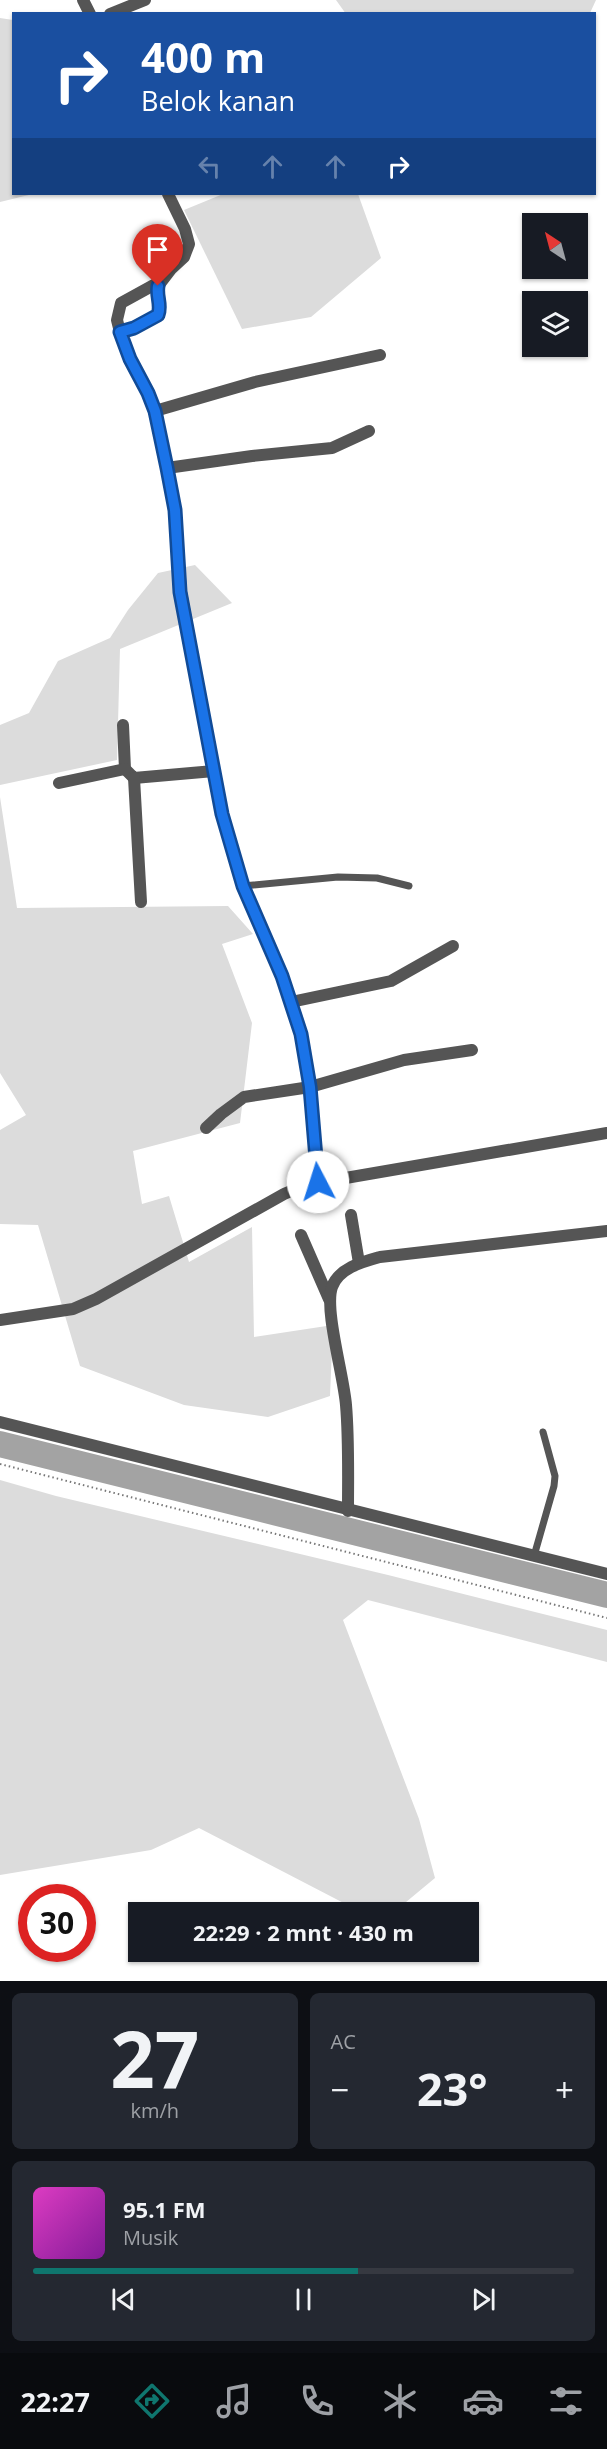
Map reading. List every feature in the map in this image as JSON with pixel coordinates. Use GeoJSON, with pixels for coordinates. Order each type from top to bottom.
{"type":"FeatureCollection","features":[{"type":"Feature","properties":{"kind":"street"},"geometry":{"type":"LineString","coordinates":[[115,12],[145,0]]}},
{"type":"Feature","properties":{"kind":"street"},"geometry":{"type":"LineString","coordinates":[[168,195],[185,229],[189,244],[184,257],[161,281],[121,303],[117,320],[130,359],[155,411],[175,510],[180,592],[222,814],[243,886],[263,929],[301,1034],[310,1087],[318,1182]]}},
{"type":"Feature","properties":{"kind":"street"},"geometry":{"type":"LineString","coordinates":[[120,332],[158,315],[161,309],[156,293],[161,281]]}},
{"type":"Feature","properties":{"kind":"street"},"geometry":{"type":"LineString","coordinates":[[155,411],[255,382],[380,355]]}},
{"type":"Feature","properties":{"kind":"street"},"geometry":{"type":"LineString","coordinates":[[167,468],[332,448],[369,431]]}},
{"type":"Feature","properties":{"kind":"street"},"geometry":{"type":"LineString","coordinates":[[123,725],[130,774],[141,902]]}},
{"type":"Feature","properties":{"kind":"street"},"geometry":{"type":"LineString","coordinates":[[59,783],[130,774],[214,771]]}},
{"type":"Feature","properties":{"kind":"street"},"geometry":{"type":"LineString","coordinates":[[291,1002],[391,981],[453,946]]}},
{"type":"Feature","properties":{"kind":"street"},"geometry":{"type":"LineString","coordinates":[[206,1128],[244,1097],[310,1087],[404,1060],[472,1050]]}},
{"type":"Feature","properties":{"kind":"street"},"geometry":{"type":"LineString","coordinates":[[0,1320],[73,1309],[96,1299],[284,1194],[318,1182],[607,1133]]}},
{"type":"Feature","properties":{"kind":"street"},"geometry":{"type":"LineString","coordinates":[[351,1215],[359,1263]]}},
{"type":"Feature","properties":{"kind":"street"},"geometry":{"type":"LineString","coordinates":[[329,1299],[335,1280],[359,1263],[380,1257],[607,1231]]}},
{"type":"Feature","properties":{"kind":"street"},"geometry":{"type":"LineString","coordinates":[[301,1235],[329,1299],[346,1403],[348,1511]]}},
{"type":"Feature","properties":{"kind":"street"},"geometry":{"type":"LineString","coordinates":[[0,1422],[348,1511],[607,1574]]}},
{"type":"Feature","properties":{"kind":"lane"},"geometry":{"type":"LineString","coordinates":[[243,886],[338,877],[376,878],[409,886]]}},
{"type":"Feature","properties":{"kind":"lane"},"geometry":{"type":"LineString","coordinates":[[534,1557],[555,1476],[543,1432]]}},
{"type":"Feature","properties":{"kind":"path"},"geometry":{"type":"LineString","coordinates":[[0,1464],[607,1618]]}},
{"type":"Feature","properties":{"kind":"shaded area"},"geometry":{"type":"Polygon","coordinates":[[[336,0],[596,0],[590,12],[345,12],[336,0]]]}},
{"type":"Feature","properties":{"kind":"shaded area"},"geometry":{"type":"Polygon","coordinates":[[[0,18],[12,20],[12,195],[29,195],[0,202],[0,18]]]}},
{"type":"Feature","properties":{"kind":"shaded area"},"geometry":{"type":"Polygon","coordinates":[[[221,195],[358,195],[381,258],[311,317],[242,329],[184,210],[221,195]]]}},
{"type":"Feature","properties":{"kind":"shaded area"},"geometry":{"type":"Polygon","coordinates":[[[195,565],[232,603],[120,649],[117,760],[0,785],[0,725],[29,713],[58,661],[110,638],[128,610],[158,573],[195,565]]]}},
{"type":"Feature","properties":{"kind":"shaded area"},"geometry":{"type":"Polygon","coordinates":[[[0,797],[17,908],[228,906],[253,934],[222,944],[252,1023],[240,1123],[133,1151],[142,1204],[169,1196],[189,1262],[252,1227],[254,1337],[333,1325],[330,1396],[268,1417],[184,1405],[80,1366],[38,1225],[0,1224],[0,1130],[26,1115],[0,1073],[0,797]]]}},
{"type":"Feature","properties":{"kind":"shaded area"},"geometry":{"type":"Polygon","coordinates":[[[0,1480],[56,1496],[607,1630],[607,1662],[368,1600],[343,1620],[419,1819],[435,1878],[406,1902],[342,1902],[199,1828],[151,1850],[0,1875],[0,1480]]]}},
{"type":"Feature","properties":{"kind":"waterway"},"geometry":{"type":"LineString","coordinates":[[0,1444],[607,1595]]}},
{"type":"Feature","properties":{"kind":"route"},"geometry":{"type":"LineString","coordinates":[[158,286],[156,293],[161,309],[158,315],[150,321],[120,332],[155,411],[175,510],[180,592],[222,814],[243,886],[282,976],[301,1034],[310,1087],[318,1182]]}}]}
